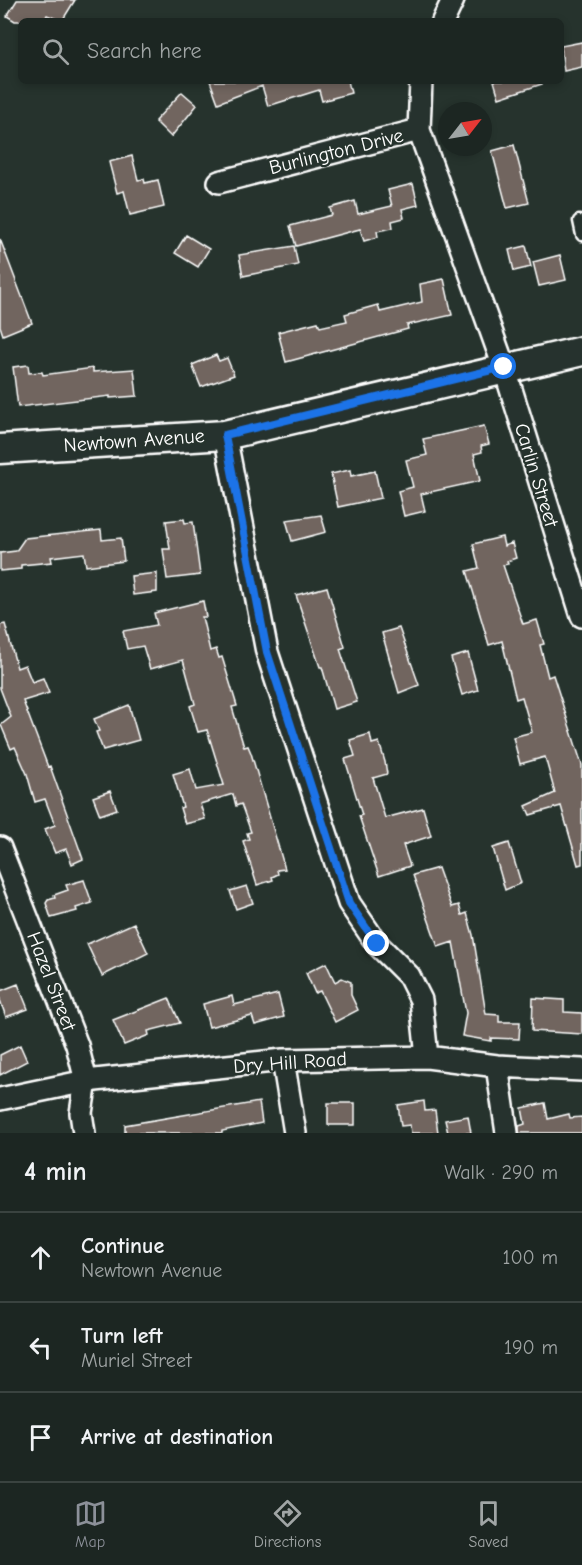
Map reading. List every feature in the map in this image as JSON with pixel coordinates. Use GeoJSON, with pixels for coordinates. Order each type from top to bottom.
{"type":"FeatureCollection","features":[{"type":"Feature","properties":{"kind":"main road","name":"Newtown Avenue"},"geometry":{"type":"LineString","coordinates":[[0,449],[225,435],[504,367],[582,351]]}},
{"type":"Feature","properties":{"kind":"street"},"geometry":{"type":"LineString","coordinates":[[444,18],[453,0]]}},
{"type":"Feature","properties":{"kind":"street"},"geometry":{"type":"LineString","coordinates":[[419,130],[422,84]]}},
{"type":"Feature","properties":{"kind":"street","name":"Burlington Drive"},"geometry":{"type":"LineString","coordinates":[[219,182],[419,130],[504,367]]}},
{"type":"Feature","properties":{"kind":"street","name":"Carlin Street"},"geometry":{"type":"LineString","coordinates":[[504,367],[582,616]]}},
{"type":"Feature","properties":{"kind":"street"},"geometry":{"type":"LineString","coordinates":[[225,435],[267,652],[349,903],[377,944],[409,976],[421,1000],[427,1056]]}},
{"type":"Feature","properties":{"kind":"street","name":"Hazel Street"},"geometry":{"type":"LineString","coordinates":[[0,848],[77,1045],[86,1081]]}},
{"type":"Feature","properties":{"kind":"street","name":"Dry Hill Road"},"geometry":{"type":"LineString","coordinates":[[0,1099],[86,1081],[284,1060],[427,1056],[497,1066],[582,1070]]}},
{"type":"Feature","properties":{"kind":"street"},"geometry":{"type":"LineString","coordinates":[[284,1060],[295,1133]]}},
{"type":"Feature","properties":{"kind":"street"},"geometry":{"type":"LineString","coordinates":[[497,1066],[507,1133]]}},
{"type":"Feature","properties":{"kind":"street"},"geometry":{"type":"LineString","coordinates":[[84,1133],[81,1113],[86,1081]]}},
{"type":"Feature","properties":{"kind":"lane"},"geometry":{"type":"LineString","coordinates":[[579,221],[582,235]]}},
{"type":"Feature","properties":{"kind":"building"},"geometry":{"type":"Polygon","coordinates":[[[17,0],[75,0],[64,18],[47,15],[46,18],[18,18],[18,21],[15,21],[7,16],[17,0]]]}},
{"type":"Feature","properties":{"kind":"building"},"geometry":{"type":"Polygon","coordinates":[[[582,42],[582,67],[564,71],[564,45],[582,42]]]}},
{"type":"Feature","properties":{"kind":"building"},"geometry":{"type":"Polygon","coordinates":[[[211,84],[349,84],[351,93],[322,101],[319,90],[268,106],[262,86],[218,103],[211,84]]]}},
{"type":"Feature","properties":{"kind":"building"},"geometry":{"type":"Polygon","coordinates":[[[495,84],[542,84],[499,98],[495,84]]]}},
{"type":"Feature","properties":{"kind":"building"},"geometry":{"type":"Polygon","coordinates":[[[182,92],[197,105],[171,137],[155,121],[182,92]]]}},
{"type":"Feature","properties":{"kind":"building"},"geometry":{"type":"Polygon","coordinates":[[[514,145],[529,203],[507,208],[492,151],[514,145]]]}},
{"type":"Feature","properties":{"kind":"building"},"geometry":{"type":"Polygon","coordinates":[[[132,156],[138,180],[144,179],[145,183],[158,180],[164,207],[130,215],[124,191],[117,193],[109,162],[132,156]]]}},
{"type":"Feature","properties":{"kind":"building"},"geometry":{"type":"Polygon","coordinates":[[[413,184],[418,205],[402,209],[404,218],[392,221],[393,228],[377,231],[378,237],[364,241],[360,229],[296,246],[290,226],[332,215],[330,208],[355,201],[358,214],[392,206],[388,190],[413,184]]]}},
{"type":"Feature","properties":{"kind":"building"},"geometry":{"type":"Polygon","coordinates":[[[186,235],[209,249],[198,267],[175,253],[186,235]]]}},
{"type":"Feature","properties":{"kind":"building"},"geometry":{"type":"Polygon","coordinates":[[[0,239],[32,323],[3,335],[0,326],[0,239]]]}},
{"type":"Feature","properties":{"kind":"building"},"geometry":{"type":"Polygon","coordinates":[[[294,246],[298,265],[243,276],[239,255],[294,246]]]}},
{"type":"Feature","properties":{"kind":"building"},"geometry":{"type":"Polygon","coordinates":[[[526,246],[531,267],[514,271],[509,250],[526,246]]]}},
{"type":"Feature","properties":{"kind":"building"},"geometry":{"type":"Polygon","coordinates":[[[560,255],[566,280],[539,286],[533,262],[560,255]]]}},
{"type":"Feature","properties":{"kind":"building"},"geometry":{"type":"Polygon","coordinates":[[[444,279],[452,315],[407,325],[408,329],[286,362],[278,332],[318,322],[320,327],[347,321],[345,314],[378,305],[380,312],[422,302],[420,284],[444,279]]]}},
{"type":"Feature","properties":{"kind":"building"},"geometry":{"type":"Polygon","coordinates":[[[216,355],[219,361],[227,358],[234,375],[201,387],[192,365],[216,355]]]}},
{"type":"Feature","properties":{"kind":"building"},"geometry":{"type":"Polygon","coordinates":[[[28,365],[29,373],[42,372],[43,375],[93,368],[93,372],[134,369],[137,396],[110,398],[110,396],[18,407],[13,367],[28,365]]]}},
{"type":"Feature","properties":{"kind":"building"},"geometry":{"type":"Polygon","coordinates":[[[484,426],[489,444],[481,446],[482,452],[474,454],[480,481],[421,494],[425,511],[404,516],[398,491],[413,487],[406,460],[427,455],[423,439],[484,426]]]}},
{"type":"Feature","properties":{"kind":"building"},"geometry":{"type":"Polygon","coordinates":[[[350,470],[351,476],[375,471],[381,498],[338,507],[331,474],[350,470]]]}},
{"type":"Feature","properties":{"kind":"building"},"geometry":{"type":"Polygon","coordinates":[[[321,515],[326,532],[292,541],[286,520],[321,515]]]}},
{"type":"Feature","properties":{"kind":"building"},"geometry":{"type":"Polygon","coordinates":[[[184,519],[185,523],[193,522],[200,575],[167,579],[163,549],[170,549],[166,521],[184,519]]]}},
{"type":"Feature","properties":{"kind":"building"},"geometry":{"type":"Polygon","coordinates":[[[101,530],[102,540],[121,538],[124,561],[86,566],[84,553],[51,557],[52,562],[21,565],[21,569],[0,571],[0,553],[16,551],[25,538],[101,530]]]}},
{"type":"Feature","properties":{"kind":"building"},"geometry":{"type":"Polygon","coordinates":[[[502,537],[504,546],[512,543],[516,558],[503,565],[523,624],[537,620],[544,644],[540,645],[548,677],[553,675],[582,765],[582,864],[578,865],[561,806],[530,815],[526,806],[555,793],[545,757],[520,764],[513,737],[532,732],[522,697],[516,699],[502,641],[489,645],[467,571],[479,568],[473,544],[502,537]]]}},
{"type":"Feature","properties":{"kind":"building"},"geometry":{"type":"Polygon","coordinates":[[[157,573],[157,592],[133,595],[131,576],[157,573]]]}},
{"type":"Feature","properties":{"kind":"building"},"geometry":{"type":"Polygon","coordinates":[[[327,587],[345,647],[340,649],[357,702],[334,709],[322,667],[320,667],[296,595],[327,587]]]}},
{"type":"Feature","properties":{"kind":"building"},"geometry":{"type":"Polygon","coordinates":[[[203,601],[206,617],[202,617],[210,651],[216,649],[219,658],[222,657],[237,706],[232,707],[244,747],[248,746],[251,753],[285,869],[277,870],[278,874],[272,877],[273,880],[257,885],[243,841],[249,839],[247,833],[251,832],[241,804],[236,806],[233,794],[200,804],[205,819],[185,824],[180,808],[183,807],[173,774],[190,769],[196,790],[224,785],[207,730],[198,732],[190,706],[195,704],[183,660],[150,669],[143,646],[127,649],[123,631],[157,625],[154,613],[203,601]]]}},
{"type":"Feature","properties":{"kind":"building"},"geometry":{"type":"Polygon","coordinates":[[[5,624],[17,668],[25,665],[32,682],[43,678],[49,693],[23,701],[48,767],[50,766],[83,859],[72,864],[66,849],[55,853],[45,829],[55,825],[45,799],[35,802],[27,774],[15,747],[11,749],[1,725],[11,717],[0,688],[0,625],[5,624]]]}},
{"type":"Feature","properties":{"kind":"building"},"geometry":{"type":"Polygon","coordinates":[[[399,628],[419,685],[399,693],[382,633],[399,628]]]}},
{"type":"Feature","properties":{"kind":"building"},"geometry":{"type":"Polygon","coordinates":[[[468,653],[478,690],[462,695],[451,658],[468,653]]]}},
{"type":"Feature","properties":{"kind":"building"},"geometry":{"type":"Polygon","coordinates":[[[129,705],[139,740],[103,750],[94,719],[129,705]]]}},
{"type":"Feature","properties":{"kind":"building"},"geometry":{"type":"Polygon","coordinates":[[[370,734],[372,744],[379,742],[385,762],[387,774],[373,778],[385,818],[423,808],[431,836],[403,845],[410,866],[379,876],[359,816],[362,815],[345,759],[355,756],[350,740],[370,734]]]}},
{"type":"Feature","properties":{"kind":"building"},"geometry":{"type":"Polygon","coordinates":[[[110,791],[117,809],[100,815],[93,797],[110,791]]]}},
{"type":"Feature","properties":{"kind":"building"},"geometry":{"type":"Polygon","coordinates":[[[509,843],[521,883],[505,890],[493,848],[509,843]]]}},
{"type":"Feature","properties":{"kind":"building"},"geometry":{"type":"Polygon","coordinates":[[[438,868],[452,907],[459,905],[462,915],[467,913],[473,935],[486,1014],[499,1015],[499,1022],[520,1022],[519,1039],[491,1038],[491,1041],[462,1036],[466,1013],[453,942],[438,947],[413,875],[438,868]]]}},
{"type":"Feature","properties":{"kind":"building"},"geometry":{"type":"Polygon","coordinates":[[[84,880],[92,903],[76,908],[77,911],[51,918],[46,903],[48,900],[68,890],[66,885],[84,880]]]}},
{"type":"Feature","properties":{"kind":"building"},"geometry":{"type":"Polygon","coordinates":[[[247,886],[253,903],[236,909],[230,891],[247,886]]]}},
{"type":"Feature","properties":{"kind":"building"},"geometry":{"type":"Polygon","coordinates":[[[134,923],[148,953],[102,976],[87,944],[134,923]]]}},
{"type":"Feature","properties":{"kind":"building"},"geometry":{"type":"Polygon","coordinates":[[[326,963],[335,982],[342,978],[351,982],[351,995],[358,1010],[335,1022],[320,991],[315,993],[306,973],[326,963]]]}},
{"type":"Feature","properties":{"kind":"building"},"geometry":{"type":"Polygon","coordinates":[[[18,984],[28,1009],[6,1017],[0,1000],[0,991],[18,984]]]}},
{"type":"Feature","properties":{"kind":"building"},"geometry":{"type":"Polygon","coordinates":[[[278,994],[284,1017],[255,1025],[252,1016],[209,1027],[203,1004],[232,996],[234,1005],[278,994]]]}},
{"type":"Feature","properties":{"kind":"building"},"geometry":{"type":"Polygon","coordinates":[[[169,998],[180,1023],[148,1031],[149,1035],[124,1045],[113,1020],[169,998]]]}},
{"type":"Feature","properties":{"kind":"building"},"geometry":{"type":"Polygon","coordinates":[[[533,998],[564,1000],[564,1012],[582,1013],[582,1034],[532,1031],[533,998]]]}},
{"type":"Feature","properties":{"kind":"building"},"geometry":{"type":"Polygon","coordinates":[[[20,1045],[27,1061],[0,1075],[0,1055],[20,1045]]]}},
{"type":"Feature","properties":{"kind":"building"},"geometry":{"type":"Polygon","coordinates":[[[424,1101],[425,1111],[435,1110],[438,1133],[411,1133],[410,1125],[401,1126],[398,1105],[424,1101]]]}},
{"type":"Feature","properties":{"kind":"building"},"geometry":{"type":"Polygon","coordinates":[[[259,1102],[262,1123],[222,1131],[222,1133],[125,1133],[125,1125],[259,1102]]]}},
{"type":"Feature","properties":{"kind":"building"},"geometry":{"type":"Polygon","coordinates":[[[328,1103],[355,1103],[355,1125],[328,1125],[328,1103]]]}},
{"type":"Feature","properties":{"kind":"building"},"geometry":{"type":"Polygon","coordinates":[[[545,1103],[548,1119],[569,1114],[570,1118],[582,1117],[582,1133],[519,1133],[519,1126],[525,1124],[522,1108],[545,1103]]]}},
{"type":"Feature","properties":{"kind":"building"},"geometry":{"type":"Polygon","coordinates":[[[468,1116],[471,1133],[448,1133],[445,1120],[468,1116]]]}},
{"type":"Feature","properties":{"kind":"route"},"geometry":{"type":"LineString","coordinates":[[377,944],[349,903],[267,652],[225,435],[504,367]]}}]}
